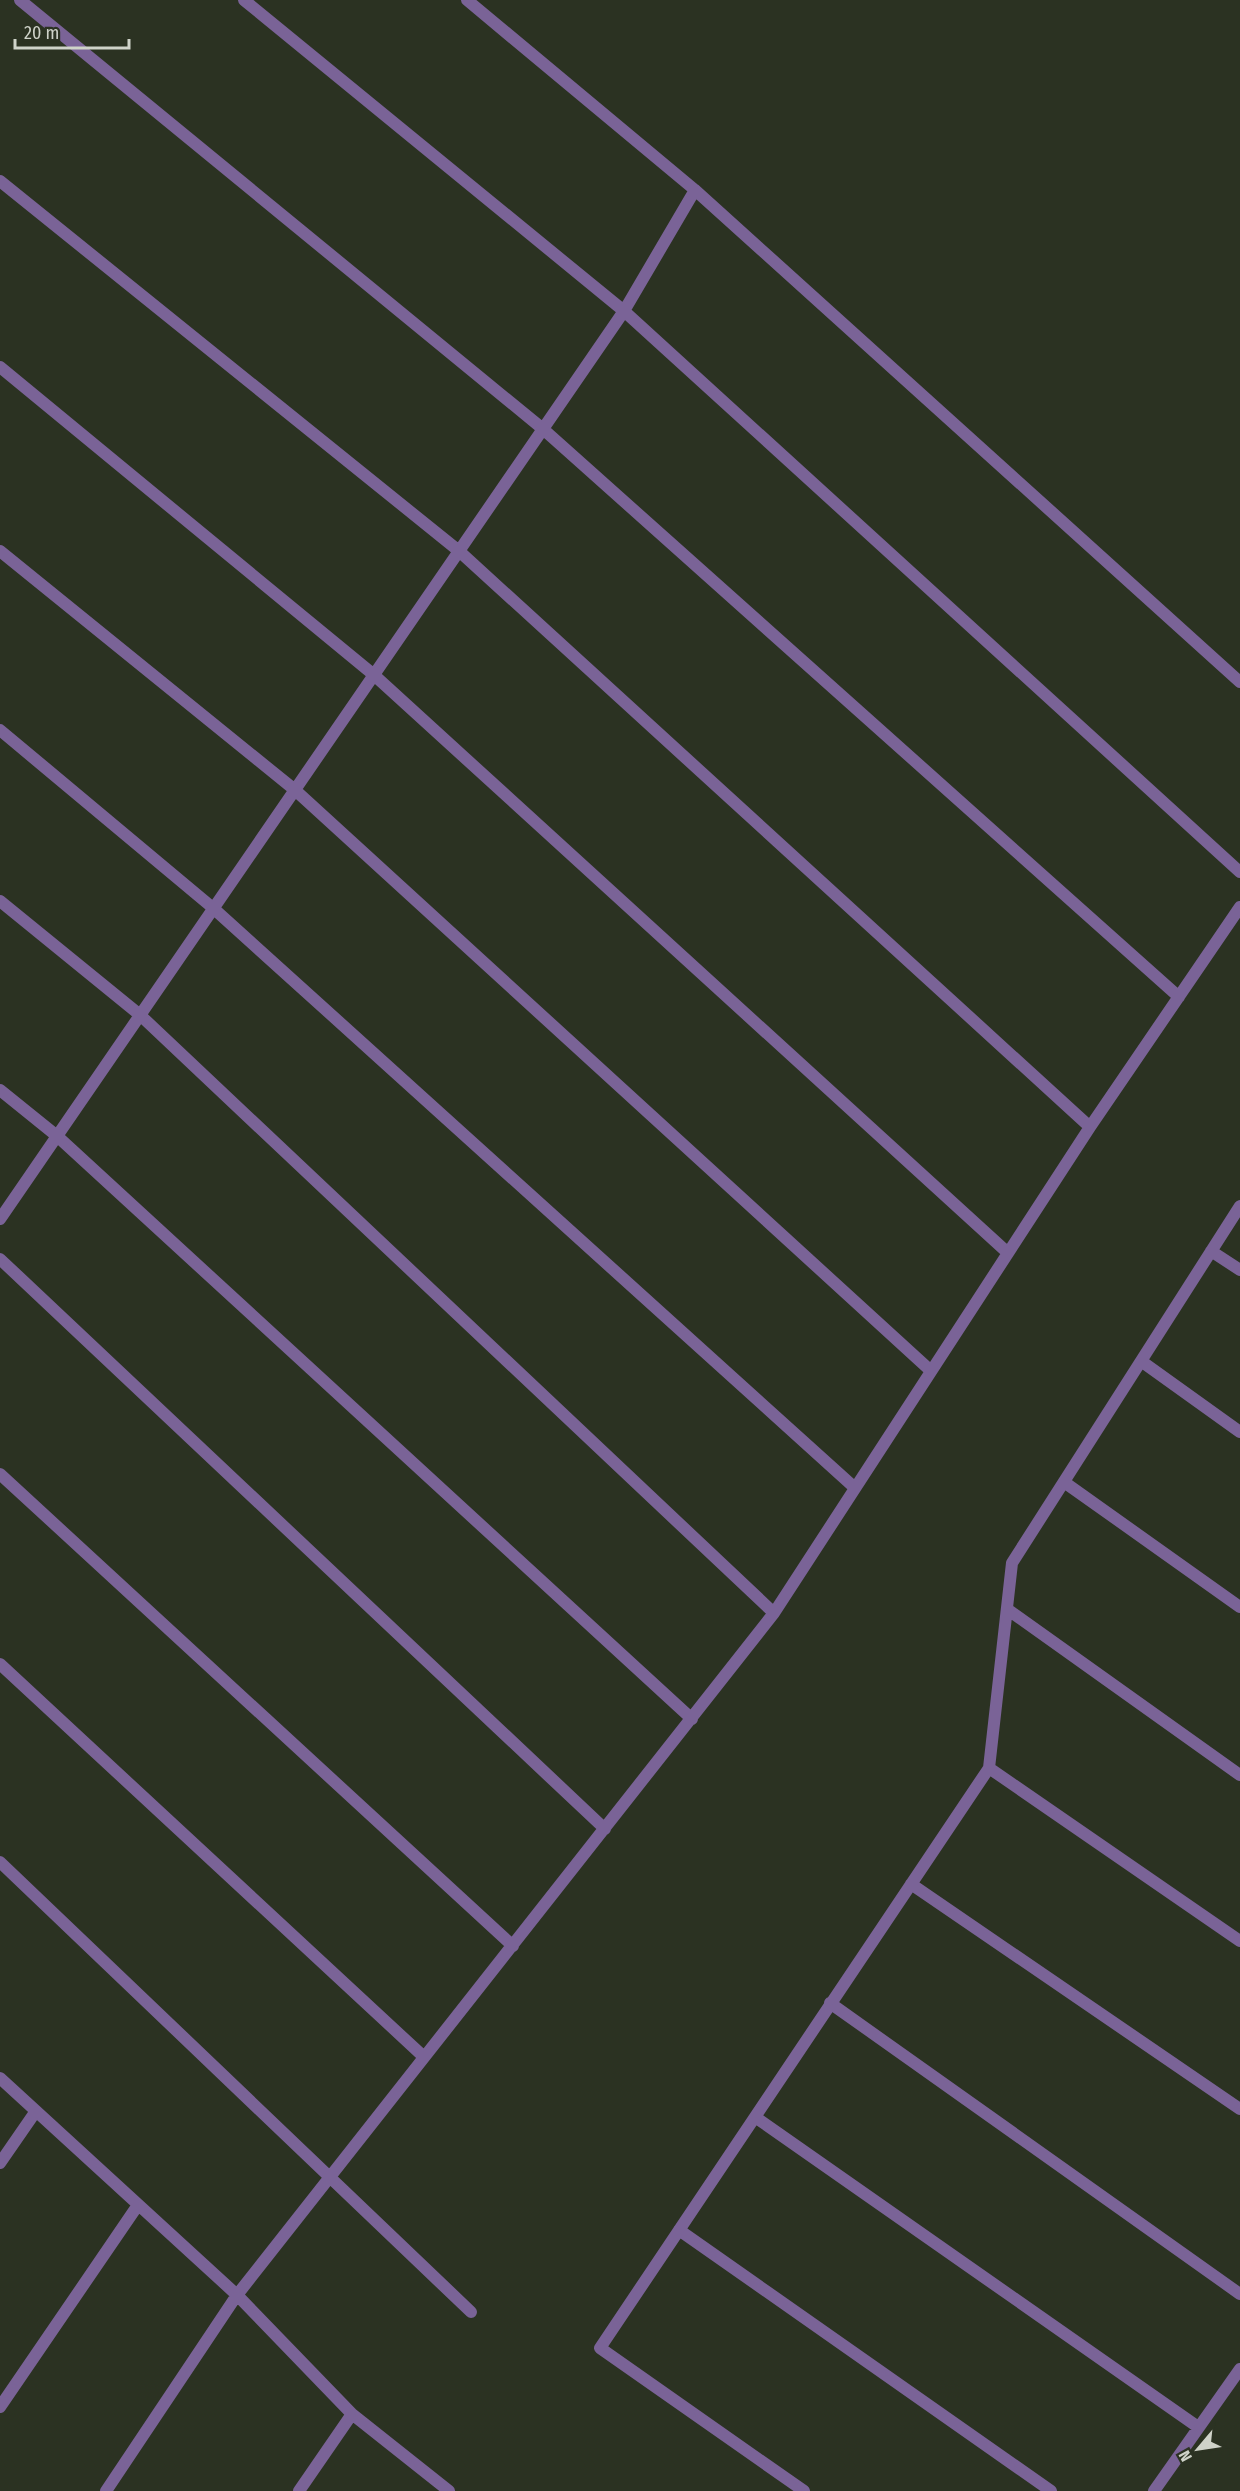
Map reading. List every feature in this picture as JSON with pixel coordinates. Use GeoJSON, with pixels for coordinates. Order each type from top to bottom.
{"type":"FeatureCollection","features":[{"type":"Feature","properties":{"kind":"street"},"geometry":{"type":"LineString","coordinates":[[20,0],[543,429],[1179,996]]}},
{"type":"Feature","properties":{"kind":"street"},"geometry":{"type":"LineString","coordinates":[[244,0],[624,311],[1240,872]]}},
{"type":"Feature","properties":{"kind":"street"},"geometry":{"type":"LineString","coordinates":[[467,0],[695,190],[1240,681]]}},
{"type":"Feature","properties":{"kind":"street"},"geometry":{"type":"LineString","coordinates":[[0,181],[459,551],[1090,1127]]}},
{"type":"Feature","properties":{"kind":"street"},"geometry":{"type":"LineString","coordinates":[[0,1219],[624,311],[695,190]]}},
{"type":"Feature","properties":{"kind":"street"},"geometry":{"type":"LineString","coordinates":[[0,367],[374,675],[1008,1253]]}},
{"type":"Feature","properties":{"kind":"street"},"geometry":{"type":"LineString","coordinates":[[0,551],[295,790],[931,1371]]}},
{"type":"Feature","properties":{"kind":"street"},"geometry":{"type":"LineString","coordinates":[[0,730],[213,908],[855,1488]]}},
{"type":"Feature","properties":{"kind":"street"},"geometry":{"type":"LineString","coordinates":[[0,901],[140,1015],[774,1613]]}},
{"type":"Feature","properties":{"kind":"street"},"geometry":{"type":"LineString","coordinates":[[106,2491],[237,2295],[774,1613],[1090,1127],[1240,907]]}},
{"type":"Feature","properties":{"kind":"street"},"geometry":{"type":"LineString","coordinates":[[0,1090],[57,1136],[692,1719]]}},
{"type":"Feature","properties":{"kind":"street"},"geometry":{"type":"LineString","coordinates":[[804,2491],[600,2348],[988,1768],[1012,1563],[1240,1206]]}},
{"type":"Feature","properties":{"kind":"street"},"geometry":{"type":"LineString","coordinates":[[1211,1251],[1240,1270]]}},
{"type":"Feature","properties":{"kind":"street"},"geometry":{"type":"LineString","coordinates":[[0,1259],[605,1829]]}},
{"type":"Feature","properties":{"kind":"street"},"geometry":{"type":"LineString","coordinates":[[1141,1361],[1240,1432]]}},
{"type":"Feature","properties":{"kind":"street"},"geometry":{"type":"LineString","coordinates":[[0,1474],[513,1946]]}},
{"type":"Feature","properties":{"kind":"street"},"geometry":{"type":"LineString","coordinates":[[1064,1482],[1240,1608]]}},
{"type":"Feature","properties":{"kind":"street"},"geometry":{"type":"LineString","coordinates":[[1007,1609],[1240,1775]]}},
{"type":"Feature","properties":{"kind":"street"},"geometry":{"type":"LineString","coordinates":[[0,1664],[424,2057]]}},
{"type":"Feature","properties":{"kind":"street"},"geometry":{"type":"LineString","coordinates":[[988,1768],[1240,1941]]}},
{"type":"Feature","properties":{"kind":"street"},"geometry":{"type":"LineString","coordinates":[[0,1862],[471,2312]]}},
{"type":"Feature","properties":{"kind":"street"},"geometry":{"type":"LineString","coordinates":[[911,1884],[1240,2109]]}},
{"type":"Feature","properties":{"kind":"street"},"geometry":{"type":"LineString","coordinates":[[830,2003],[1240,2294]]}},
{"type":"Feature","properties":{"kind":"street"},"geometry":{"type":"LineString","coordinates":[[0,2078],[237,2295],[351,2414],[449,2491]]}},
{"type":"Feature","properties":{"kind":"street"},"geometry":{"type":"LineString","coordinates":[[0,2163],[36,2110]]}},
{"type":"Feature","properties":{"kind":"street"},"geometry":{"type":"LineString","coordinates":[[755,2117],[1198,2427]]}},
{"type":"Feature","properties":{"kind":"street"},"geometry":{"type":"LineString","coordinates":[[0,2407],[138,2205]]}},
{"type":"Feature","properties":{"kind":"street"},"geometry":{"type":"LineString","coordinates":[[679,2230],[1051,2491]]}},
{"type":"Feature","properties":{"kind":"street"},"geometry":{"type":"LineString","coordinates":[[1154,2491],[1240,2369]]}},
{"type":"Feature","properties":{"kind":"street"},"geometry":{"type":"LineString","coordinates":[[299,2491],[351,2414]]}}]}
